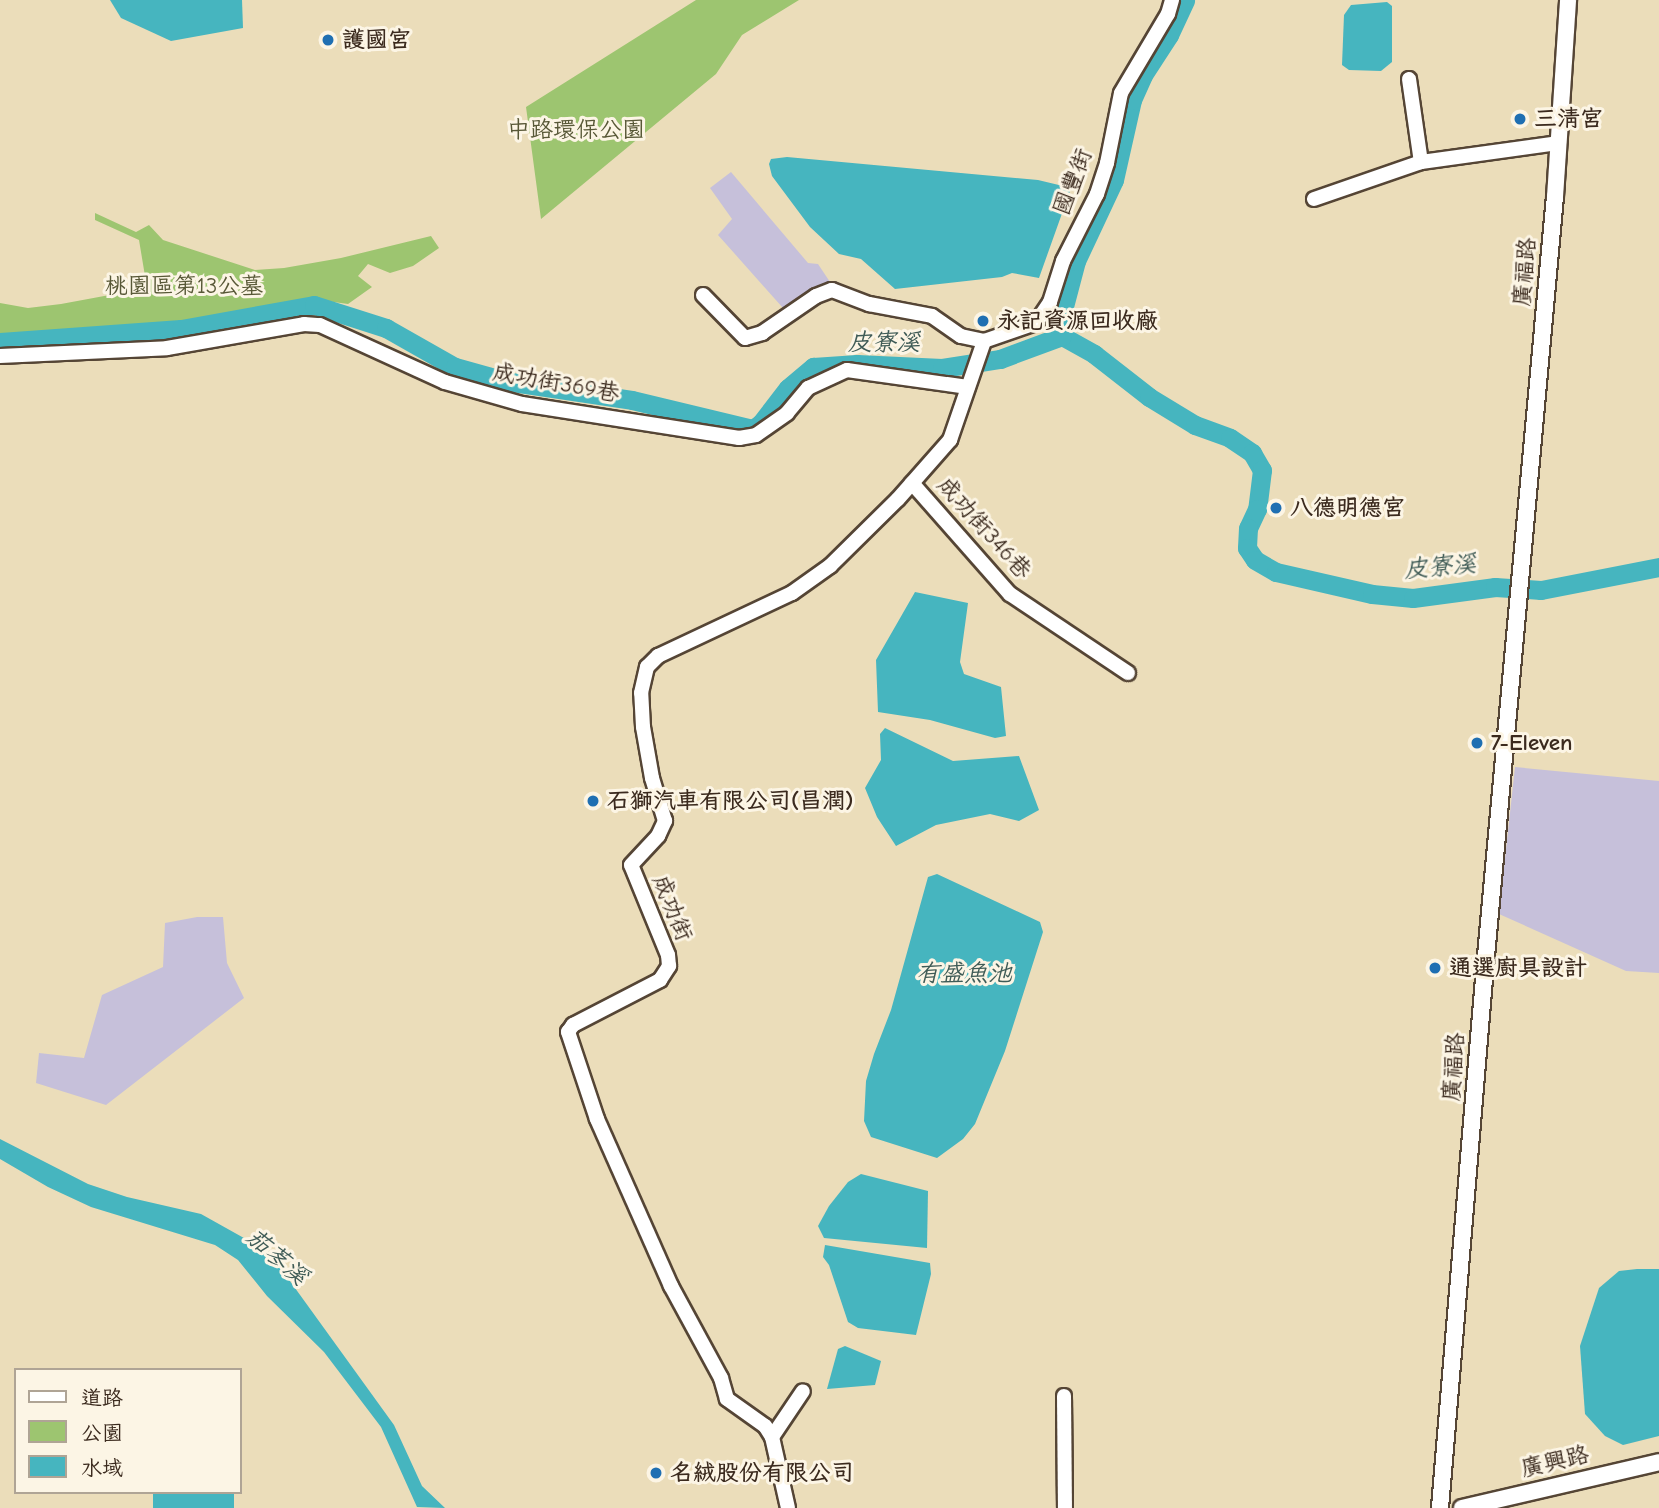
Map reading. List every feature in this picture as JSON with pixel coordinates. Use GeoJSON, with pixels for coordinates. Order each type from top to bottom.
{"type":"FeatureCollection","features":[{"type":"Feature","properties":{"kind":"street","name":"國豐街"},"geometry":{"type":"LineString","coordinates":[[983,344],[1036,323],[1050,302],[1063,261],[1097,194],[1107,163],[1121,93],[1168,14],[1172,0]]}},
{"type":"Feature","properties":{"kind":"street","name":"廣福路"},"geometry":{"type":"LineString","coordinates":[[1440,1508],[1484,978],[1517,630],[1568,0]]}},
{"type":"Feature","properties":{"kind":"street"},"geometry":{"type":"LineString","coordinates":[[1409,79],[1421,162]]}},
{"type":"Feature","properties":{"kind":"street"},"geometry":{"type":"LineString","coordinates":[[1314,199],[1421,162],[1558,143]]}},
{"type":"Feature","properties":{"kind":"street"},"geometry":{"type":"LineString","coordinates":[[703,295],[745,338],[762,333],[816,296],[832,290],[869,304],[932,316],[961,335],[983,344]]}},
{"type":"Feature","properties":{"kind":"street","name":"成功街369巷"},"geometry":{"type":"LineString","coordinates":[[0,356],[167,348],[304,324],[320,325],[445,382],[522,404],[739,438],[756,435],[787,414],[808,388],[847,370],[968,387]]}},
{"type":"Feature","properties":{"kind":"street","name":"成功街"},"geometry":{"type":"LineString","coordinates":[[772,1437],[765,1426],[727,1399],[720,1378],[671,1286],[597,1119],[568,1032],[573,1025],[660,980],[668,966],[668,955],[631,865],[658,836],[666,821],[652,778],[643,727],[641,692],[648,667],[657,656],[792,593],[854,545],[950,440],[983,344]]}},
{"type":"Feature","properties":{"kind":"street","name":"成功街346巷"},"geometry":{"type":"LineString","coordinates":[[912,483],[1010,594],[1128,673]]}},
{"type":"Feature","properties":{"kind":"street"},"geometry":{"type":"LineString","coordinates":[[788,1508],[772,1437],[803,1391]]}},
{"type":"Feature","properties":{"kind":"street"},"geometry":{"type":"LineString","coordinates":[[1064,1396],[1065,1508]]}},
{"type":"Feature","properties":{"kind":"street","name":"廣興路"},"geometry":{"type":"LineString","coordinates":[[1462,1508],[1659,1462]]}},
{"type":"Feature","properties":{"kind":"shaded area"},"geometry":{"type":"Polygon","coordinates":[[[731,172],[808,263],[818,264],[830,282],[783,308],[718,235],[732,219],[710,188],[731,172]]]}},
{"type":"Feature","properties":{"kind":"shaded area"},"geometry":{"type":"Polygon","coordinates":[[[1515,767],[1659,781],[1659,973],[1626,971],[1499,914],[1515,767]]]}},
{"type":"Feature","properties":{"kind":"shaded area"},"geometry":{"type":"Polygon","coordinates":[[[197,917],[223,917],[227,963],[244,998],[106,1105],[36,1083],[39,1053],[84,1058],[102,995],[163,967],[165,923],[197,917]]]}},
{"type":"Feature","properties":{"kind":"green space","name":"中路環保公園"},"geometry":{"type":"Polygon","coordinates":[[[696,0],[799,0],[742,35],[716,74],[541,219],[526,107],[696,0]]]}},
{"type":"Feature","properties":{"kind":"green space","name":"桃園區第13公墓"},"geometry":{"type":"Polygon","coordinates":[[[95,213],[136,232],[149,225],[163,240],[255,270],[341,258],[431,236],[439,248],[413,266],[390,273],[368,264],[358,276],[372,287],[348,304],[312,299],[178,325],[0,336],[0,303],[28,308],[61,304],[115,294],[146,282],[139,240],[95,220],[95,213]]]}},
{"type":"Feature","properties":{"kind":"water"},"geometry":{"type":"Polygon","coordinates":[[[110,0],[242,0],[243,28],[171,41],[121,18],[110,0]]]}},
{"type":"Feature","properties":{"kind":"water"},"geometry":{"type":"Polygon","coordinates":[[[1387,2],[1392,6],[1392,62],[1381,71],[1349,70],[1342,65],[1344,15],[1351,5],[1387,2]]]}},
{"type":"Feature","properties":{"kind":"water"},"geometry":{"type":"Polygon","coordinates":[[[787,157],[1038,180],[1063,186],[1070,191],[1039,278],[1012,273],[1002,277],[895,289],[861,259],[839,254],[810,227],[772,176],[769,164],[771,159],[787,157]]]}},
{"type":"Feature","properties":{"kind":"water"},"geometry":{"type":"Polygon","coordinates":[[[915,592],[968,603],[960,662],[964,674],[1001,687],[1006,736],[995,738],[930,720],[878,712],[876,660],[915,592]]]}},
{"type":"Feature","properties":{"kind":"water"},"geometry":{"type":"Polygon","coordinates":[[[885,728],[953,761],[1019,756],[1039,810],[1019,821],[990,814],[936,825],[896,846],[877,817],[865,788],[881,760],[880,734],[885,728]]]}},
{"type":"Feature","properties":{"kind":"water","name":"有盛魚池"},"geometry":{"type":"Polygon","coordinates":[[[937,874],[1040,922],[1043,932],[1005,1051],[975,1124],[963,1139],[937,1158],[871,1137],[864,1121],[866,1081],[891,1010],[928,877],[937,874]]]}},
{"type":"Feature","properties":{"kind":"water"},"geometry":{"type":"Polygon","coordinates":[[[0,1139],[88,1184],[127,1197],[201,1214],[269,1252],[394,1425],[422,1486],[445,1508],[417,1507],[381,1427],[324,1352],[267,1296],[238,1260],[215,1245],[91,1207],[48,1187],[0,1159],[0,1139]]]}},
{"type":"Feature","properties":{"kind":"water"},"geometry":{"type":"Polygon","coordinates":[[[861,1174],[928,1191],[927,1248],[824,1238],[818,1226],[829,1206],[848,1182],[861,1174]]]}},
{"type":"Feature","properties":{"kind":"water"},"geometry":{"type":"Polygon","coordinates":[[[825,1245],[930,1263],[931,1274],[916,1335],[858,1328],[848,1322],[829,1265],[823,1257],[825,1245]]]}},
{"type":"Feature","properties":{"kind":"water"},"geometry":{"type":"Polygon","coordinates":[[[1659,1269],[1659,1436],[1623,1445],[1605,1436],[1585,1414],[1580,1346],[1599,1288],[1619,1271],[1659,1269]]]}},
{"type":"Feature","properties":{"kind":"water"},"geometry":{"type":"Polygon","coordinates":[[[845,1346],[881,1361],[875,1385],[827,1389],[838,1349],[845,1346]]]}},
{"type":"Feature","properties":{"kind":"water"},"geometry":{"type":"Polygon","coordinates":[[[153,1494],[234,1494],[234,1508],[153,1508],[153,1494]]]}},
{"type":"Feature","properties":{"kind":"waterway"},"geometry":{"type":"LineString","coordinates":[[1062,336],[1062,314],[1076,261],[1114,180],[1132,100],[1143,75],[1169,35],[1185,0]]}},
{"type":"Feature","properties":{"kind":"waterway","name":"皮寮溪"},"geometry":{"type":"LineString","coordinates":[[0,342],[181,329],[314,305],[386,328],[455,367],[505,381],[632,400],[753,429],[761,423],[788,388],[813,367],[857,364],[942,368],[1000,359],[1062,336]]}},
{"type":"Feature","properties":{"kind":"waterway","name":"皮寮溪"},"geometry":{"type":"LineString","coordinates":[[1062,336],[1094,354],[1149,397],[1195,425],[1230,438],[1252,453],[1262,470],[1257,509],[1248,528],[1247,548],[1255,560],[1276,572],[1372,594],[1413,598],[1495,587],[1541,590],[1659,567]]}},
{"type":"Feature","properties":{"kind":"place","name":"護國宮"},"geometry":{"type":"Point","coordinates":[328,40]}},
{"type":"Feature","properties":{"kind":"place","name":"三清宮"},"geometry":{"type":"Point","coordinates":[1520,119]}},
{"type":"Feature","properties":{"kind":"place","name":"永記資源回收廠"},"geometry":{"type":"Point","coordinates":[983,321]}},
{"type":"Feature","properties":{"kind":"place","name":"八德明德宮"},"geometry":{"type":"Point","coordinates":[1276,508]}},
{"type":"Feature","properties":{"kind":"place","name":"7-Eleven"},"geometry":{"type":"Point","coordinates":[1477,743]}},
{"type":"Feature","properties":{"kind":"place","name":"石獅汽車有限公司(昌潤)"},"geometry":{"type":"Point","coordinates":[593,801]}},
{"type":"Feature","properties":{"kind":"place","name":"通選廚具設計"},"geometry":{"type":"Point","coordinates":[1435,968]}},
{"type":"Feature","properties":{"kind":"place","name":"名絨股份有限公司"},"geometry":{"type":"Point","coordinates":[656,1473]}},
{"type":"Feature","properties":{"kind":"water label","name":"茄苳溪"},"geometry":{"type":"Point","coordinates":[277,1257]}}]}
